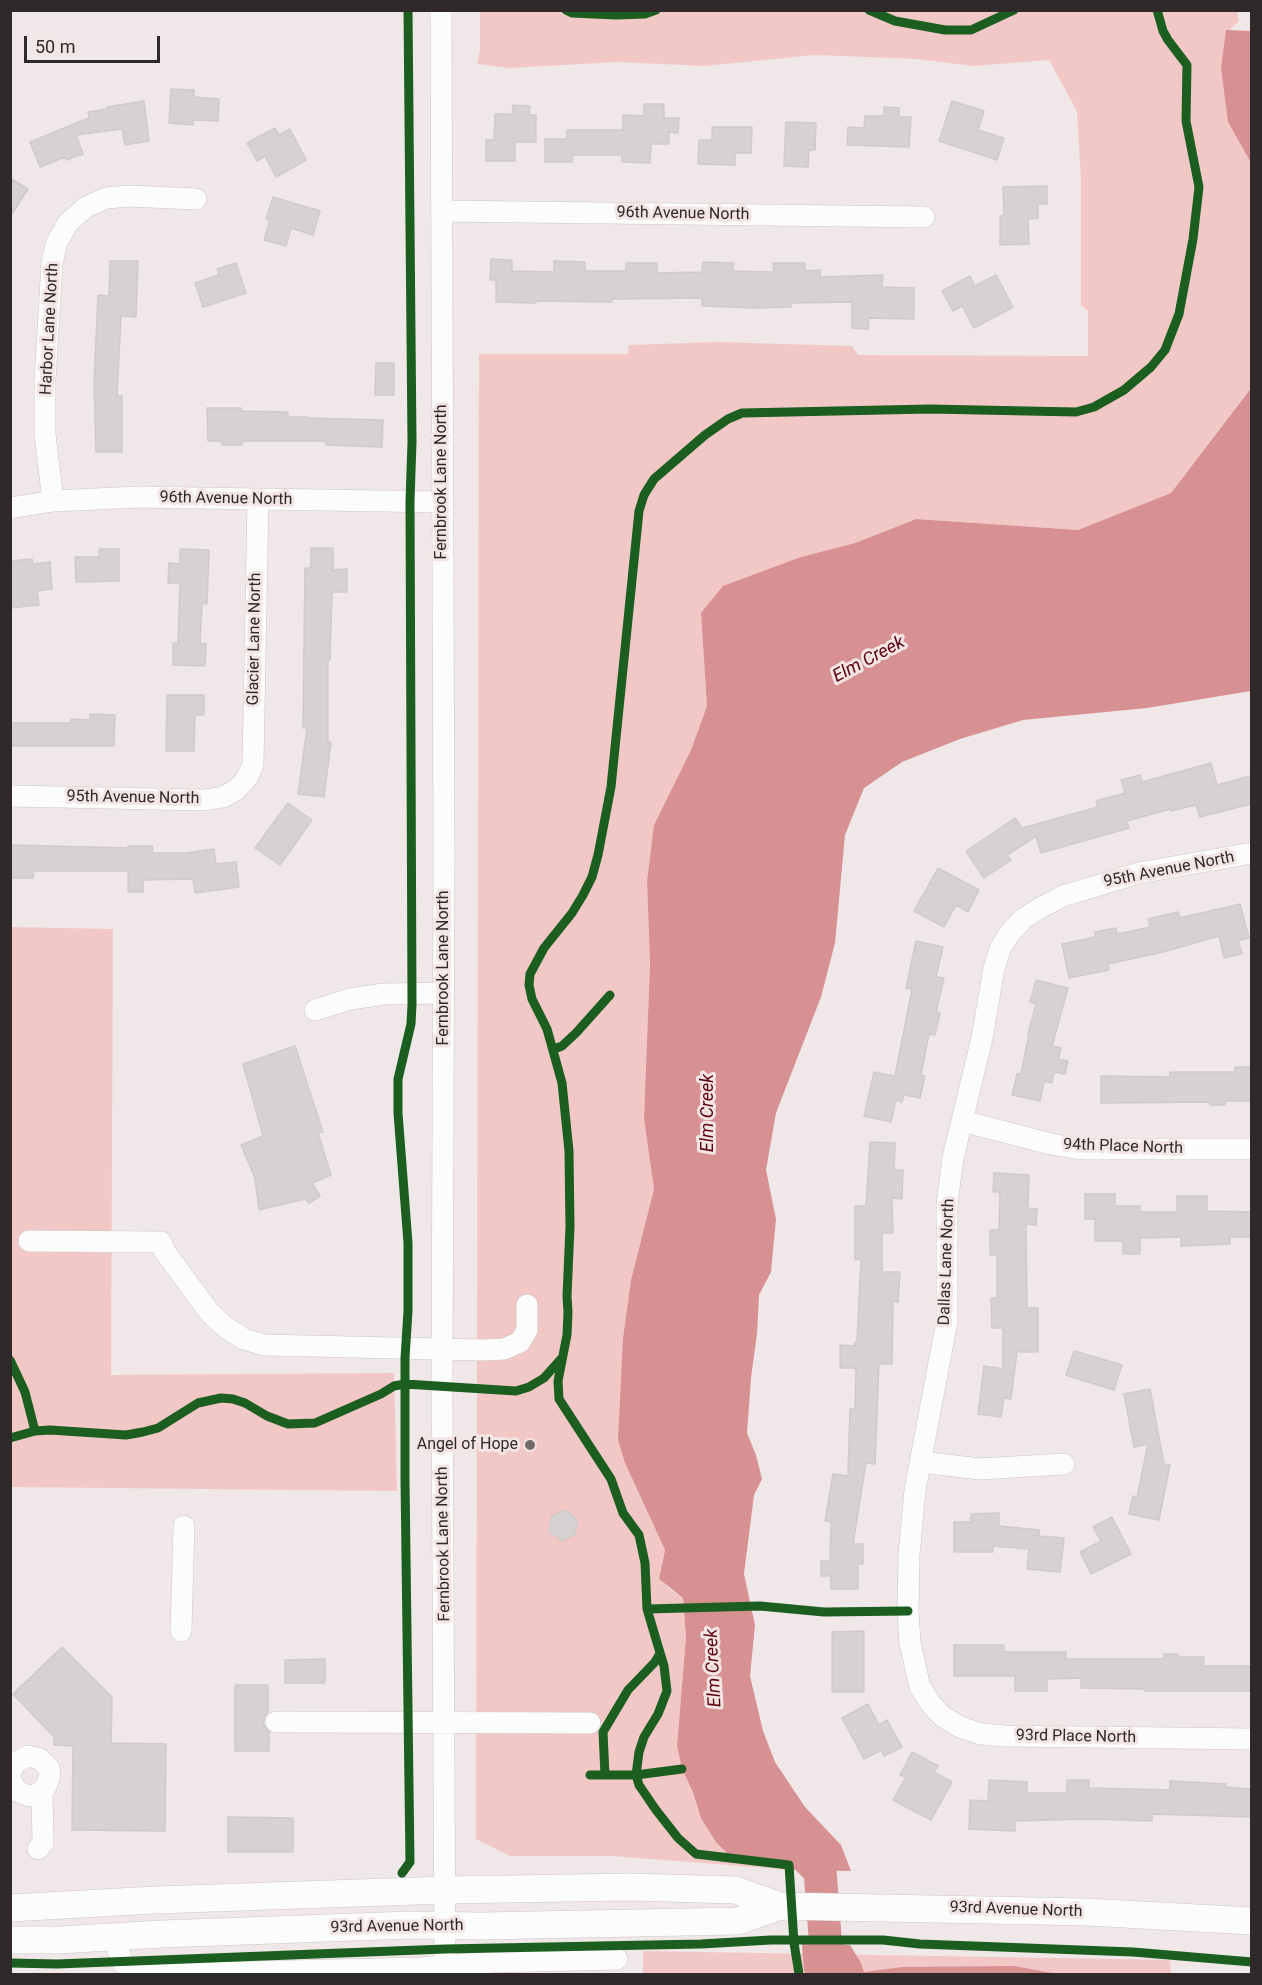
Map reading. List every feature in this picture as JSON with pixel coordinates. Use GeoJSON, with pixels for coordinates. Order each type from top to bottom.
{"type":"FeatureCollection","features":[{"type":"Feature","properties":{"kind":"main road","name":"93rd Avenue North"},"geometry":{"type":"LineString","coordinates":[[10,1908],[155,1900],[445,1890],[631,1887],[735,1890],[780,1906],[1087,1912],[1251,1921]]}},
{"type":"Feature","properties":{"kind":"main road","name":"93rd Avenue North"},"geometry":{"type":"LineString","coordinates":[[10,1941],[445,1925],[738,1921],[780,1906]]}},
{"type":"Feature","properties":{"kind":"street","name":"Fernbrook Lane North"},"geometry":{"type":"LineString","coordinates":[[441,10],[445,1966]]}},
{"type":"Feature","properties":{"kind":"street","name":"Harbor Lane North"},"geometry":{"type":"LineString","coordinates":[[53,501],[45,434],[45,380],[52,263],[57,242],[68,223],[86,207],[106,198],[129,196],[196,199]]}},
{"type":"Feature","properties":{"kind":"street","name":"96th Avenue North"},"geometry":{"type":"LineString","coordinates":[[442,211],[924,217]]}},
{"type":"Feature","properties":{"kind":"street","name":"96th Avenue North"},"geometry":{"type":"LineString","coordinates":[[10,508],[53,501],[138,497],[442,502]]}},
{"type":"Feature","properties":{"kind":"street","name":"Glacier Lane North"},"geometry":{"type":"LineString","coordinates":[[247,778],[253,764],[258,499]]}},
{"type":"Feature","properties":{"kind":"street","name":"95th Avenue North"},"geometry":{"type":"LineString","coordinates":[[10,796],[204,800],[223,797],[236,790],[247,778]]}},
{"type":"Feature","properties":{"kind":"street","name":"95th Avenue North"},"geometry":{"type":"LineString","coordinates":[[1023,919],[1063,896],[1100,884],[1139,873],[1251,854]]}},
{"type":"Feature","properties":{"kind":"street","name":"Dallas Lane North"},"geometry":{"type":"LineString","coordinates":[[920,1687],[910,1643],[908,1611],[912,1523],[947,1322],[947,1204],[953,1158],[982,1038],[994,968],[1000,949],[1009,934],[1023,919]]}},
{"type":"Feature","properties":{"kind":"street"},"geometry":{"type":"LineString","coordinates":[[315,1010],[350,999],[384,994],[444,993]]}},
{"type":"Feature","properties":{"kind":"street","name":"94th Place North"},"geometry":{"type":"LineString","coordinates":[[963,1121],[1050,1144],[1080,1149],[1251,1149]]}},
{"type":"Feature","properties":{"kind":"street"},"geometry":{"type":"LineString","coordinates":[[29,1241],[161,1242],[165,1252],[210,1313],[225,1327],[244,1339],[264,1346],[504,1349],[520,1342],[527,1330],[527,1305]]}},
{"type":"Feature","properties":{"kind":"street"},"geometry":{"type":"LineString","coordinates":[[921,1462],[980,1469],[1064,1464]]}},
{"type":"Feature","properties":{"kind":"street"},"geometry":{"type":"LineString","coordinates":[[181,1631],[184,1526]]}},
{"type":"Feature","properties":{"kind":"street","name":"93rd Place North"},"geometry":{"type":"LineString","coordinates":[[920,1687],[942,1716],[960,1727],[981,1734],[1251,1739]]}},
{"type":"Feature","properties":{"kind":"street"},"geometry":{"type":"LineString","coordinates":[[276,1722],[590,1723]]}},
{"type":"Feature","properties":{"kind":"street"},"geometry":{"type":"LineString","coordinates":[[28,1756],[45,1763],[50,1775],[42,1792],[36,1795],[17,1791],[12,1766],[28,1756]]}},
{"type":"Feature","properties":{"kind":"street"},"geometry":{"type":"LineString","coordinates":[[38,1849],[43,1843],[42,1792]]}},
{"type":"Feature","properties":{"kind":"street"},"geometry":{"type":"LineString","coordinates":[[113,1938],[123,1963],[137,1971],[156,1974],[281,1973],[493,1962],[617,1959]]}},
{"type":"Feature","properties":{"kind":"shaded area"},"geometry":{"type":"Polygon","coordinates":[[[480,11],[1237,11],[1239,21],[1225,34],[1228,122],[1251,163],[1251,387],[1171,493],[1078,530],[915,519],[855,543],[801,557],[701,613],[707,706],[691,750],[654,825],[647,881],[650,963],[644,1119],[654,1189],[631,1280],[623,1338],[625,1463],[665,1550],[659,1579],[683,1598],[686,1637],[677,1746],[682,1769],[728,1854],[791,1861],[793,1870],[612,1856],[510,1856],[476,1839],[479,354],[628,354],[629,345],[717,342],[852,346],[858,355],[1088,356],[1088,311],[1081,305],[1081,180],[1077,111],[1049,60],[973,66],[917,59],[815,55],[705,66],[617,62],[510,68],[477,64],[480,50],[480,11]]]}},
{"type":"Feature","properties":{"kind":"shaded area"},"geometry":{"type":"Polygon","coordinates":[[[11,927],[113,929],[111,1375],[394,1373],[397,1491],[11,1487],[11,927]]]}},
{"type":"Feature","properties":{"kind":"shaded area"},"geometry":{"type":"Polygon","coordinates":[[[643,1951],[1170,1960],[1171,1974],[643,1974],[643,1951]]]}},
{"type":"Feature","properties":{"kind":"water"},"geometry":{"type":"Polygon","coordinates":[[[1226,30],[1251,31],[1251,163],[1228,122],[1221,68],[1226,30]]]}},
{"type":"Feature","properties":{"kind":"water"},"geometry":{"type":"Polygon","coordinates":[[[1251,388],[1251,691],[1147,708],[1023,720],[960,739],[902,762],[864,788],[845,835],[835,943],[821,997],[776,1113],[766,1170],[776,1219],[771,1272],[759,1295],[747,1433],[762,1479],[754,1495],[744,1574],[755,1625],[750,1676],[763,1731],[775,1762],[805,1807],[841,1845],[851,1871],[793,1870],[791,1861],[728,1854],[716,1842],[701,1818],[693,1792],[682,1769],[677,1746],[686,1637],[683,1598],[659,1579],[665,1550],[625,1463],[618,1440],[623,1338],[631,1280],[654,1189],[644,1119],[650,963],[647,881],[654,825],[691,750],[707,706],[701,613],[723,586],[801,557],[855,543],[916,519],[1078,530],[1171,493],[1251,388]]]}},
{"type":"Feature","properties":{"kind":"water"},"geometry":{"type":"Polygon","coordinates":[[[802,1944],[850,1945],[864,1972],[902,1967],[1014,1966],[1058,1974],[807,1974],[804,1971],[802,1944]]]}},
{"type":"Feature","properties":{"kind":"building"},"geometry":{"type":"Polygon","coordinates":[[[171,89],[194,90],[194,97],[219,99],[218,121],[193,120],[193,125],[169,123],[171,89]]]}},
{"type":"Feature","properties":{"kind":"building"},"geometry":{"type":"Polygon","coordinates":[[[144,101],[149,141],[125,145],[122,129],[76,135],[83,154],[66,160],[65,157],[40,167],[30,142],[89,118],[88,112],[144,101]]]}},
{"type":"Feature","properties":{"kind":"building"},"geometry":{"type":"Polygon","coordinates":[[[952,101],[984,111],[978,130],[1004,138],[997,160],[939,141],[952,101]]]}},
{"type":"Feature","properties":{"kind":"building"},"geometry":{"type":"Polygon","coordinates":[[[644,104],[664,104],[664,118],[679,118],[678,133],[669,132],[669,144],[651,144],[650,163],[622,162],[622,155],[573,155],[572,162],[545,162],[545,139],[567,139],[567,130],[623,130],[623,115],[644,116],[644,104]]]}},
{"type":"Feature","properties":{"kind":"building"},"geometry":{"type":"Polygon","coordinates":[[[513,105],[530,106],[529,115],[536,115],[536,142],[515,142],[515,161],[486,161],[486,140],[494,140],[495,114],[512,114],[513,105]]]}},
{"type":"Feature","properties":{"kind":"building"},"geometry":{"type":"Polygon","coordinates":[[[884,107],[899,108],[899,117],[911,117],[909,147],[847,145],[848,127],[864,128],[865,116],[884,116],[884,107]]]}},
{"type":"Feature","properties":{"kind":"building"},"geometry":{"type":"Polygon","coordinates":[[[786,122],[816,123],[815,150],[809,150],[808,167],[784,166],[786,122]]]}},
{"type":"Feature","properties":{"kind":"building"},"geometry":{"type":"Polygon","coordinates":[[[712,127],[752,127],[751,153],[735,153],[735,165],[698,164],[699,140],[712,140],[712,127]]]}},
{"type":"Feature","properties":{"kind":"building"},"geometry":{"type":"Polygon","coordinates":[[[275,128],[279,135],[290,129],[306,160],[276,177],[265,156],[257,161],[247,143],[275,128]]]}},
{"type":"Feature","properties":{"kind":"building"},"geometry":{"type":"Polygon","coordinates":[[[10,178],[28,189],[10,217],[10,178]]]}},
{"type":"Feature","properties":{"kind":"building"},"geometry":{"type":"Polygon","coordinates":[[[1047,186],[1047,204],[1038,204],[1038,218],[1028,219],[1029,244],[1000,245],[1000,216],[1004,215],[1003,187],[1047,186]]]}},
{"type":"Feature","properties":{"kind":"building"},"geometry":{"type":"Polygon","coordinates":[[[273,197],[320,211],[313,235],[291,228],[286,246],[264,240],[270,220],[266,219],[273,197]]]}},
{"type":"Feature","properties":{"kind":"building"},"geometry":{"type":"Polygon","coordinates":[[[491,259],[512,260],[512,271],[554,272],[554,261],[585,262],[585,271],[626,271],[626,263],[657,263],[657,273],[702,272],[703,262],[734,263],[733,271],[774,272],[773,263],[805,263],[805,271],[820,270],[820,277],[883,275],[882,287],[914,288],[914,319],[869,318],[868,329],[852,328],[852,302],[791,303],[791,307],[757,308],[702,306],[702,298],[612,299],[612,302],[496,302],[496,280],[490,280],[491,259]]]}},
{"type":"Feature","properties":{"kind":"building"},"geometry":{"type":"Polygon","coordinates":[[[110,261],[138,261],[136,317],[121,316],[117,396],[122,396],[122,452],[96,452],[94,383],[98,295],[109,296],[110,261]]]}},
{"type":"Feature","properties":{"kind":"building"},"geometry":{"type":"Polygon","coordinates":[[[236,263],[246,293],[203,307],[195,283],[219,275],[217,269],[236,263]]]}},
{"type":"Feature","properties":{"kind":"building"},"geometry":{"type":"Polygon","coordinates":[[[996,275],[1013,307],[974,328],[962,306],[953,311],[942,291],[970,276],[975,286],[996,275]]]}},
{"type":"Feature","properties":{"kind":"building"},"geometry":{"type":"Polygon","coordinates":[[[376,363],[394,363],[394,395],[375,395],[376,363]]]}},
{"type":"Feature","properties":{"kind":"building"},"geometry":{"type":"Polygon","coordinates":[[[207,408],[288,412],[288,417],[383,420],[382,447],[326,445],[326,441],[242,441],[242,445],[222,445],[222,441],[208,441],[207,408]]]}},
{"type":"Feature","properties":{"kind":"building"},"geometry":{"type":"Polygon","coordinates":[[[311,548],[333,548],[333,570],[347,569],[347,592],[332,592],[330,660],[328,660],[328,742],[331,743],[324,797],[298,794],[307,728],[303,728],[305,568],[311,568],[311,548]]]}},
{"type":"Feature","properties":{"kind":"building"},"geometry":{"type":"Polygon","coordinates":[[[99,549],[119,549],[119,581],[76,582],[75,557],[99,557],[99,549]]]}},
{"type":"Feature","properties":{"kind":"building"},"geometry":{"type":"Polygon","coordinates":[[[180,549],[209,550],[207,604],[202,603],[200,643],[206,644],[205,666],[173,665],[173,643],[178,643],[180,583],[168,583],[169,563],[180,564],[180,549]]]}},
{"type":"Feature","properties":{"kind":"building"},"geometry":{"type":"Polygon","coordinates":[[[32,559],[33,564],[50,562],[52,589],[37,591],[39,605],[10,608],[10,561],[32,559]]]}},
{"type":"Feature","properties":{"kind":"building"},"geometry":{"type":"Polygon","coordinates":[[[167,695],[204,695],[204,715],[195,715],[194,751],[166,751],[167,695]]]}},
{"type":"Feature","properties":{"kind":"building"},"geometry":{"type":"Polygon","coordinates":[[[90,714],[115,715],[114,746],[10,746],[10,723],[71,723],[71,719],[90,720],[90,714]]]}},
{"type":"Feature","properties":{"kind":"building"},"geometry":{"type":"Polygon","coordinates":[[[1211,763],[1217,785],[1251,776],[1251,804],[1200,817],[1196,805],[1171,811],[1170,809],[1127,821],[1129,828],[1041,853],[1036,836],[1007,855],[1011,860],[984,878],[966,851],[1015,818],[1022,828],[1098,807],[1096,801],[1125,793],[1121,780],[1140,775],[1142,782],[1211,763]]]}},
{"type":"Feature","properties":{"kind":"building"},"geometry":{"type":"Polygon","coordinates":[[[288,803],[312,820],[280,865],[255,848],[288,803]]]}},
{"type":"Feature","properties":{"kind":"building"},"geometry":{"type":"Polygon","coordinates":[[[10,845],[128,848],[128,846],[152,846],[153,853],[186,853],[214,849],[216,864],[236,862],[239,887],[195,893],[193,879],[143,880],[143,892],[128,892],[128,871],[34,871],[33,878],[10,878],[10,845]]]}},
{"type":"Feature","properties":{"kind":"building"},"geometry":{"type":"Polygon","coordinates":[[[938,868],[979,890],[968,912],[956,905],[944,927],[914,911],[938,868]]]}},
{"type":"Feature","properties":{"kind":"building"},"geometry":{"type":"Polygon","coordinates":[[[1240,904],[1249,938],[1238,941],[1242,954],[1224,958],[1219,936],[1163,952],[1108,964],[1109,970],[1069,978],[1062,944],[1096,937],[1095,932],[1116,928],[1117,934],[1150,927],[1148,919],[1178,912],[1180,918],[1240,904]]]}},
{"type":"Feature","properties":{"kind":"building"},"geometry":{"type":"Polygon","coordinates":[[[916,941],[943,947],[936,977],[944,978],[936,1012],[940,1013],[935,1035],[929,1034],[921,1075],[925,1076],[920,1098],[904,1095],[902,1102],[896,1100],[891,1122],[864,1116],[874,1072],[895,1076],[912,989],[906,988],[916,941]]]}},
{"type":"Feature","properties":{"kind":"building"},"geometry":{"type":"Polygon","coordinates":[[[1036,980],[1068,988],[1052,1046],[1061,1048],[1058,1059],[1068,1061],[1065,1074],[1054,1072],[1052,1083],[1044,1081],[1040,1101],[1012,1095],[1017,1074],[1021,1074],[1036,1004],[1030,1002],[1036,980]]]}},
{"type":"Feature","properties":{"kind":"building"},"geometry":{"type":"Polygon","coordinates":[[[295,1046],[323,1132],[318,1133],[331,1175],[312,1183],[320,1196],[309,1203],[305,1199],[259,1210],[255,1178],[241,1145],[263,1136],[243,1064],[295,1046]]]}},
{"type":"Feature","properties":{"kind":"building"},"geometry":{"type":"Polygon","coordinates":[[[1235,1067],[1251,1067],[1251,1101],[1225,1101],[1225,1105],[1210,1105],[1210,1102],[1101,1103],[1101,1076],[1170,1077],[1170,1072],[1235,1072],[1235,1067]]]}},
{"type":"Feature","properties":{"kind":"building"},"geometry":{"type":"Polygon","coordinates":[[[870,1142],[895,1143],[894,1170],[903,1170],[902,1199],[892,1198],[893,1233],[882,1233],[882,1272],[900,1272],[898,1302],[893,1301],[892,1364],[879,1364],[875,1464],[866,1463],[853,1544],[863,1544],[863,1564],[858,1564],[858,1589],[831,1589],[831,1576],[821,1576],[821,1561],[830,1561],[831,1522],[825,1521],[833,1474],[848,1476],[850,1409],[855,1409],[856,1368],[840,1368],[840,1345],[855,1346],[857,1342],[861,1259],[855,1260],[855,1206],[866,1206],[870,1142]]]}},
{"type":"Feature","properties":{"kind":"building"},"geometry":{"type":"Polygon","coordinates":[[[994,1173],[1029,1175],[1028,1208],[1037,1209],[1036,1225],[1026,1224],[1027,1308],[1038,1308],[1038,1352],[1017,1352],[1011,1399],[1004,1398],[1001,1417],[978,1414],[984,1366],[1003,1369],[1003,1328],[992,1328],[991,1298],[997,1298],[997,1255],[990,1255],[990,1230],[999,1230],[1000,1192],[993,1192],[994,1173]]]}},
{"type":"Feature","properties":{"kind":"building"},"geometry":{"type":"Polygon","coordinates":[[[1085,1194],[1115,1194],[1115,1206],[1140,1206],[1140,1212],[1177,1212],[1177,1196],[1207,1196],[1207,1211],[1251,1212],[1251,1237],[1230,1237],[1230,1244],[1181,1246],[1181,1237],[1140,1238],[1140,1254],[1123,1254],[1123,1241],[1095,1241],[1095,1219],[1085,1219],[1085,1194]]]}},
{"type":"Feature","properties":{"kind":"building"},"geometry":{"type":"Polygon","coordinates":[[[1074,1351],[1122,1365],[1114,1390],[1066,1375],[1074,1351]]]}},
{"type":"Feature","properties":{"kind":"building"},"geometry":{"type":"Polygon","coordinates":[[[1150,1389],[1164,1464],[1170,1465],[1159,1520],[1129,1514],[1133,1496],[1137,1497],[1148,1444],[1134,1447],[1124,1394],[1150,1389]]]}},
{"type":"Feature","properties":{"kind":"building"},"geometry":{"type":"Polygon","coordinates":[[[566,1510],[578,1521],[575,1534],[562,1541],[549,1531],[552,1516],[566,1510]]]}},
{"type":"Feature","properties":{"kind":"building"},"geometry":{"type":"Polygon","coordinates":[[[999,1513],[999,1526],[1039,1530],[1039,1536],[1064,1538],[1060,1572],[1027,1569],[1029,1549],[993,1546],[993,1552],[954,1552],[954,1522],[971,1522],[971,1514],[999,1513]]]}},
{"type":"Feature","properties":{"kind":"building"},"geometry":{"type":"Polygon","coordinates":[[[1112,1517],[1131,1554],[1091,1574],[1080,1552],[1101,1541],[1093,1527],[1112,1517]]]}},
{"type":"Feature","properties":{"kind":"building"},"geometry":{"type":"Polygon","coordinates":[[[864,1631],[864,1692],[832,1692],[832,1632],[864,1631]]]}},
{"type":"Feature","properties":{"kind":"building"},"geometry":{"type":"Polygon","coordinates":[[[954,1645],[1004,1645],[1004,1652],[1066,1652],[1066,1659],[1164,1659],[1164,1654],[1178,1654],[1178,1657],[1204,1657],[1203,1666],[1251,1666],[1251,1691],[1145,1691],[1145,1689],[1081,1688],[1081,1678],[1047,1679],[1047,1691],[1015,1691],[1015,1676],[954,1676],[954,1645]]]}},
{"type":"Feature","properties":{"kind":"building"},"geometry":{"type":"Polygon","coordinates":[[[62,1647],[112,1697],[111,1743],[166,1744],[165,1831],[72,1830],[73,1746],[54,1745],[54,1737],[13,1694],[62,1647]]]}},
{"type":"Feature","properties":{"kind":"building"},"geometry":{"type":"Polygon","coordinates":[[[325,1659],[325,1683],[285,1683],[285,1660],[325,1659]]]}},
{"type":"Feature","properties":{"kind":"building"},"geometry":{"type":"Polygon","coordinates":[[[235,1685],[268,1685],[268,1712],[263,1723],[269,1732],[269,1751],[235,1751],[235,1685]]]}},
{"type":"Feature","properties":{"kind":"building"},"geometry":{"type":"Polygon","coordinates":[[[868,1704],[879,1725],[887,1720],[902,1747],[884,1756],[881,1750],[864,1759],[842,1718],[868,1704]]]}},
{"type":"Feature","properties":{"kind":"building"},"geometry":{"type":"Polygon","coordinates":[[[912,1752],[938,1766],[934,1772],[952,1782],[931,1820],[893,1800],[906,1777],[900,1775],[912,1752]]]}},
{"type":"Feature","properties":{"kind":"building"},"geometry":{"type":"Polygon","coordinates":[[[989,1780],[1027,1782],[1027,1793],[1067,1793],[1067,1780],[1089,1780],[1089,1788],[1170,1790],[1170,1781],[1226,1784],[1226,1787],[1251,1789],[1251,1817],[1152,1814],[1152,1821],[1089,1819],[1015,1821],[1015,1831],[969,1829],[970,1800],[988,1801],[989,1780]]]}},
{"type":"Feature","properties":{"kind":"building"},"geometry":{"type":"Polygon","coordinates":[[[228,1817],[293,1818],[293,1852],[228,1852],[228,1817]]]}},
{"type":"Feature","properties":{"kind":"waterway","name":"Elm Creek"},"geometry":{"type":"LineString","coordinates":[[788,1839],[820,1871],[826,1948],[847,1974]]}},
{"type":"Feature","properties":{"kind":"cycle path"},"geometry":{"type":"LineString","coordinates":[[402,1873],[410,1862],[405,1480],[408,1243],[398,1113],[398,1079],[411,1024],[412,1004],[410,501],[412,442],[408,10]]}},
{"type":"Feature","properties":{"kind":"cycle path"},"geometry":{"type":"LineString","coordinates":[[566,10],[572,13],[616,15],[645,14],[656,10]]}},
{"type":"Feature","properties":{"kind":"cycle path"},"geometry":{"type":"LineString","coordinates":[[869,10],[895,21],[945,30],[971,30],[1014,10]]}},
{"type":"Feature","properties":{"kind":"cycle path"},"geometry":{"type":"LineString","coordinates":[[799,1974],[794,1943],[789,1865],[696,1854],[678,1838],[656,1810],[639,1785],[636,1775],[639,1752],[644,1737],[658,1714],[667,1691],[664,1666],[647,1609],[645,1563],[639,1535],[623,1513],[611,1479],[559,1399],[558,1381],[567,1335],[568,1312],[569,1151],[562,1083],[547,1029],[532,999],[529,985],[530,974],[544,948],[572,913],[583,895],[592,877],[598,855],[611,787],[639,511],[644,495],[654,479],[705,435],[728,419],[742,413],[930,409],[1076,412],[1094,407],[1124,390],[1151,367],[1165,350],[1179,314],[1193,239],[1199,187],[1186,121],[1187,65],[1163,31],[1157,10]]}},
{"type":"Feature","properties":{"kind":"cycle path"},"geometry":{"type":"LineString","coordinates":[[554,1049],[562,1046],[576,1033],[610,995]]}},
{"type":"Feature","properties":{"kind":"cycle path"},"geometry":{"type":"LineString","coordinates":[[10,1438],[35,1431],[50,1430],[126,1435],[143,1432],[158,1428],[198,1403],[221,1398],[245,1403],[267,1416],[288,1424],[315,1423],[394,1386],[405,1384],[516,1391],[529,1387],[544,1378],[561,1359]]}},
{"type":"Feature","properties":{"kind":"cycle path"},"geometry":{"type":"LineString","coordinates":[[10,1360],[25,1392],[35,1431]]}},
{"type":"Feature","properties":{"kind":"cycle path"},"geometry":{"type":"LineString","coordinates":[[647,1609],[760,1606],[824,1612],[908,1611]]}},
{"type":"Feature","properties":{"kind":"cycle path"},"geometry":{"type":"LineString","coordinates":[[605,1775],[603,1732],[628,1690],[659,1655]]}},
{"type":"Feature","properties":{"kind":"cycle path"},"geometry":{"type":"LineString","coordinates":[[590,1775],[636,1775],[682,1769]]}},
{"type":"Feature","properties":{"kind":"cycle path"},"geometry":{"type":"LineString","coordinates":[[10,1963],[57,1964],[445,1949],[701,1944],[771,1940],[883,1940],[920,1944],[1133,1952],[1252,1962]]}},
{"type":"Feature","properties":{"kind":"place","name":"Angel of Hope"},"geometry":{"type":"Point","coordinates":[530,1445]}}]}
